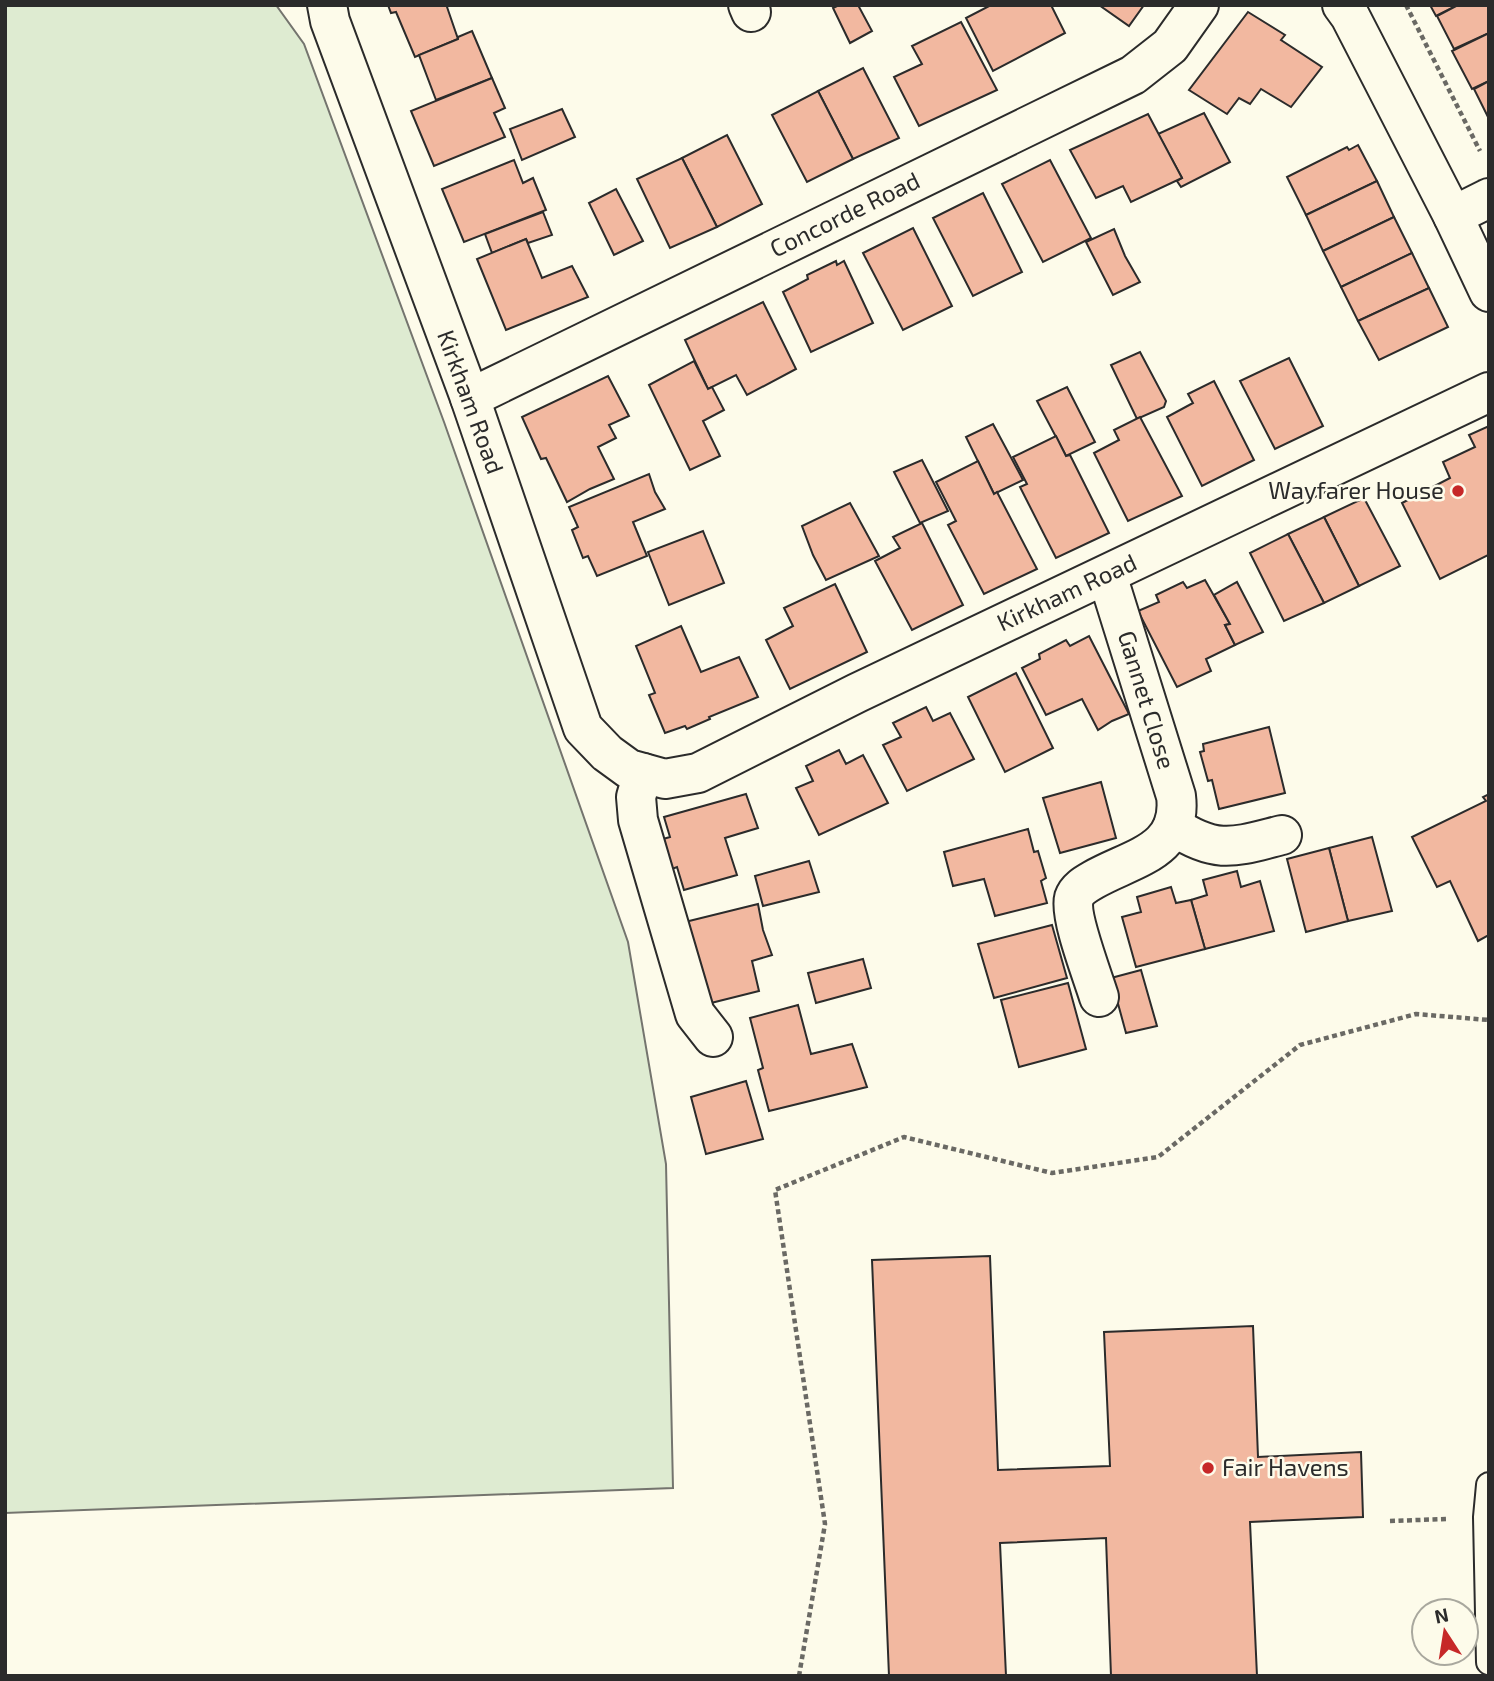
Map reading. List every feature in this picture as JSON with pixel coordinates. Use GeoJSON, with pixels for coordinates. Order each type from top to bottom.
{"type":"FeatureCollection","features":[{"type":"Feature","properties":{"kind":"street","name":"Kirkham Road"},"geometry":{"type":"LineString","coordinates":[[327,5],[330,21],[470,398],[583,728],[607,753],[629,769],[665,779],[698,773],[858,693],[1489,392]]}},
{"type":"Feature","properties":{"kind":"street","name":"Concorde Road"},"geometry":{"type":"LineString","coordinates":[[470,398],[1133,75],[1170,46],[1199,5]]}},
{"type":"Feature","properties":{"kind":"street"},"geometry":{"type":"LineString","coordinates":[[1342,5],[1453,216],[1489,292]]}},
{"type":"Feature","properties":{"kind":"street"},"geometry":{"type":"LineString","coordinates":[[1453,216],[1489,198]]}},
{"type":"Feature","properties":{"kind":"street","name":"Gannet Close"},"geometry":{"type":"LineString","coordinates":[[1107,575],[1176,796],[1178,812],[1173,827]]}},
{"type":"Feature","properties":{"kind":"street"},"geometry":{"type":"LineString","coordinates":[[643,773],[636,797],[638,820],[695,1014],[713,1037]]}},
{"type":"Feature","properties":{"kind":"street"},"geometry":{"type":"LineString","coordinates":[[1099,997],[1073,914],[1074,898],[1081,887],[1112,869],[1152,852],[1165,840],[1173,827],[1195,840],[1220,847],[1238,846],[1282,835]]}},
{"type":"Feature","properties":{"kind":"lane"},"geometry":{"type":"LineString","coordinates":[[1489,1485],[1486,1517],[1489,1662]]}},
{"type":"Feature","properties":{"kind":"path"},"geometry":{"type":"LineString","coordinates":[[1406,5],[1483,157]]}},
{"type":"Feature","properties":{"kind":"path"},"geometry":{"type":"LineString","coordinates":[[799,1676],[825,1524],[775,1190],[904,1137],[1052,1173],[1158,1157],[1300,1045],[1416,1014],[1489,1020]]}},
{"type":"Feature","properties":{"kind":"path"},"geometry":{"type":"LineString","coordinates":[[1390,1521],[1486,1517]]}},
{"type":"Feature","properties":{"kind":"green space"},"geometry":{"type":"Polygon","coordinates":[[[5,5],[276,5],[304,44],[444,422],[628,942],[666,1164],[673,1488],[5,1513],[5,5]]]}},
{"type":"Feature","properties":{"kind":"building"},"geometry":{"type":"Polygon","coordinates":[[[388,5],[450,5],[447,7],[458,39],[415,57],[396,12],[391,13],[388,5]]]}},
{"type":"Feature","properties":{"kind":"building"},"geometry":{"type":"Polygon","coordinates":[[[839,5],[858,5],[872,31],[850,43],[833,8],[839,5]]]}},
{"type":"Feature","properties":{"kind":"building"},"geometry":{"type":"Polygon","coordinates":[[[991,5],[1051,5],[1065,33],[993,71],[966,18],[991,5]]]}},
{"type":"Feature","properties":{"kind":"building"},"geometry":{"type":"Polygon","coordinates":[[[1099,5],[1144,5],[1129,26],[1099,5]]]}},
{"type":"Feature","properties":{"kind":"building"},"geometry":{"type":"Polygon","coordinates":[[[1430,5],[1458,5],[1436,16],[1430,5]]]}},
{"type":"Feature","properties":{"kind":"building"},"geometry":{"type":"Polygon","coordinates":[[[1458,5],[1489,5],[1489,33],[1454,49],[1437,16],[1458,5]]]}},
{"type":"Feature","properties":{"kind":"building"},"geometry":{"type":"Polygon","coordinates":[[[1248,12],[1285,35],[1281,40],[1322,67],[1291,107],[1261,89],[1250,104],[1239,98],[1227,114],[1189,90],[1248,12]]]}},
{"type":"Feature","properties":{"kind":"building"},"geometry":{"type":"Polygon","coordinates":[[[961,22],[997,90],[919,126],[894,77],[922,64],[912,46],[961,22]]]}},
{"type":"Feature","properties":{"kind":"building"},"geometry":{"type":"Polygon","coordinates":[[[472,31],[492,78],[436,100],[419,55],[472,31]]]}},
{"type":"Feature","properties":{"kind":"building"},"geometry":{"type":"Polygon","coordinates":[[[1489,33],[1489,81],[1472,89],[1452,51],[1489,33]]]}},
{"type":"Feature","properties":{"kind":"building"},"geometry":{"type":"Polygon","coordinates":[[[863,68],[899,138],[853,159],[818,91],[863,68]]]}},
{"type":"Feature","properties":{"kind":"building"},"geometry":{"type":"Polygon","coordinates":[[[492,78],[505,108],[494,113],[505,137],[434,166],[411,111],[492,78]]]}},
{"type":"Feature","properties":{"kind":"building"},"geometry":{"type":"Polygon","coordinates":[[[1489,81],[1489,119],[1474,89],[1489,81]]]}},
{"type":"Feature","properties":{"kind":"building"},"geometry":{"type":"Polygon","coordinates":[[[818,91],[853,159],[807,182],[772,115],[818,91]]]}},
{"type":"Feature","properties":{"kind":"building"},"geometry":{"type":"Polygon","coordinates":[[[562,109],[575,137],[522,160],[510,129],[562,109]]]}},
{"type":"Feature","properties":{"kind":"building"},"geometry":{"type":"Polygon","coordinates":[[[1204,113],[1230,162],[1181,187],[1177,181],[1182,178],[1158,134],[1204,113]]]}},
{"type":"Feature","properties":{"kind":"building"},"geometry":{"type":"Polygon","coordinates":[[[1148,114],[1182,178],[1131,202],[1123,186],[1096,198],[1070,150],[1148,114]]]}},
{"type":"Feature","properties":{"kind":"building"},"geometry":{"type":"Polygon","coordinates":[[[727,135],[762,204],[717,227],[682,158],[727,135]]]}},
{"type":"Feature","properties":{"kind":"building"},"geometry":{"type":"Polygon","coordinates":[[[1358,145],[1377,181],[1306,215],[1287,177],[1347,147],[1349,150],[1358,145]]]}},
{"type":"Feature","properties":{"kind":"building"},"geometry":{"type":"Polygon","coordinates":[[[682,158],[717,227],[670,248],[637,179],[682,158]]]}},
{"type":"Feature","properties":{"kind":"building"},"geometry":{"type":"Polygon","coordinates":[[[514,160],[523,183],[533,178],[546,210],[464,242],[442,189],[514,160]]]}},
{"type":"Feature","properties":{"kind":"building"},"geometry":{"type":"Polygon","coordinates":[[[1050,160],[1091,238],[1043,262],[1002,184],[1050,160]]]}},
{"type":"Feature","properties":{"kind":"building"},"geometry":{"type":"Polygon","coordinates":[[[1377,181],[1394,217],[1323,251],[1306,215],[1377,181]]]}},
{"type":"Feature","properties":{"kind":"building"},"geometry":{"type":"Polygon","coordinates":[[[616,189],[643,241],[614,255],[589,203],[616,189]]]}},
{"type":"Feature","properties":{"kind":"building"},"geometry":{"type":"Polygon","coordinates":[[[983,193],[1022,272],[973,296],[933,218],[983,193]]]}},
{"type":"Feature","properties":{"kind":"building"},"geometry":{"type":"Polygon","coordinates":[[[543,212],[552,235],[528,243],[526,239],[492,253],[485,234],[543,212]]]}},
{"type":"Feature","properties":{"kind":"building"},"geometry":{"type":"Polygon","coordinates":[[[1394,217],[1412,253],[1341,287],[1323,251],[1394,217]]]}},
{"type":"Feature","properties":{"kind":"building"},"geometry":{"type":"Polygon","coordinates":[[[913,228],[952,306],[903,330],[863,253],[913,228]]]}},
{"type":"Feature","properties":{"kind":"building"},"geometry":{"type":"Polygon","coordinates":[[[1114,229],[1140,282],[1113,295],[1086,242],[1114,229]]]}},
{"type":"Feature","properties":{"kind":"building"},"geometry":{"type":"Polygon","coordinates":[[[526,239],[542,278],[572,266],[588,297],[506,330],[477,259],[526,239]]]}},
{"type":"Feature","properties":{"kind":"building"},"geometry":{"type":"Polygon","coordinates":[[[1412,253],[1429,288],[1358,321],[1341,287],[1412,253]]]}},
{"type":"Feature","properties":{"kind":"building"},"geometry":{"type":"Polygon","coordinates":[[[836,261],[837,265],[844,261],[873,323],[811,352],[783,292],[808,279],[807,275],[836,261]]]}},
{"type":"Feature","properties":{"kind":"building"},"geometry":{"type":"Polygon","coordinates":[[[1429,288],[1448,327],[1379,360],[1358,321],[1429,288]]]}},
{"type":"Feature","properties":{"kind":"building"},"geometry":{"type":"Polygon","coordinates":[[[763,302],[796,369],[747,395],[736,375],[708,389],[685,340],[763,302]]]}},
{"type":"Feature","properties":{"kind":"building"},"geometry":{"type":"Polygon","coordinates":[[[1140,352],[1166,401],[1164,407],[1137,419],[1111,365],[1140,352]]]}},
{"type":"Feature","properties":{"kind":"building"},"geometry":{"type":"Polygon","coordinates":[[[1289,358],[1323,426],[1275,449],[1240,381],[1289,358]]]}},
{"type":"Feature","properties":{"kind":"building"},"geometry":{"type":"Polygon","coordinates":[[[694,361],[708,389],[712,387],[724,410],[703,421],[720,456],[690,470],[649,385],[694,361]]]}},
{"type":"Feature","properties":{"kind":"building"},"geometry":{"type":"Polygon","coordinates":[[[608,376],[629,416],[609,425],[616,438],[598,447],[614,479],[567,502],[546,458],[541,459],[522,417],[608,376]]]}},
{"type":"Feature","properties":{"kind":"building"},"geometry":{"type":"Polygon","coordinates":[[[1214,381],[1254,460],[1202,486],[1167,417],[1193,403],[1188,394],[1214,381]]]}},
{"type":"Feature","properties":{"kind":"building"},"geometry":{"type":"Polygon","coordinates":[[[1067,387],[1095,442],[1066,456],[1037,401],[1067,387]]]}},
{"type":"Feature","properties":{"kind":"building"},"geometry":{"type":"Polygon","coordinates":[[[1140,417],[1182,496],[1128,521],[1094,453],[1119,440],[1114,430],[1140,417]]]}},
{"type":"Feature","properties":{"kind":"building"},"geometry":{"type":"Polygon","coordinates":[[[993,424],[1023,480],[994,494],[966,437],[993,424]]]}},
{"type":"Feature","properties":{"kind":"building","name":"Wayfarer House"},"geometry":{"type":"Polygon","coordinates":[[[1489,426],[1489,557],[1488,555],[1440,579],[1402,503],[1450,478],[1443,462],[1475,447],[1469,435],[1489,426]]]}},
{"type":"Feature","properties":{"kind":"building"},"geometry":{"type":"Polygon","coordinates":[[[1056,436],[1066,456],[1070,455],[1109,533],[1056,558],[1020,487],[1027,484],[1013,457],[1056,436]]]}},
{"type":"Feature","properties":{"kind":"building"},"geometry":{"type":"Polygon","coordinates":[[[922,460],[948,511],[920,523],[894,472],[922,460]]]}},
{"type":"Feature","properties":{"kind":"building"},"geometry":{"type":"Polygon","coordinates":[[[978,461],[1037,569],[984,594],[948,525],[956,521],[936,482],[978,461]]]}},
{"type":"Feature","properties":{"kind":"building"},"geometry":{"type":"Polygon","coordinates":[[[649,474],[665,509],[633,522],[647,556],[597,576],[588,556],[583,558],[572,530],[578,527],[569,507],[649,474]]]}},
{"type":"Feature","properties":{"kind":"building"},"geometry":{"type":"Polygon","coordinates":[[[1364,498],[1400,566],[1359,586],[1324,517],[1364,498]]]}},
{"type":"Feature","properties":{"kind":"building"},"geometry":{"type":"Polygon","coordinates":[[[850,503],[879,556],[826,580],[802,526],[850,503]]]}},
{"type":"Feature","properties":{"kind":"building"},"geometry":{"type":"Polygon","coordinates":[[[1324,517],[1359,586],[1324,603],[1288,534],[1324,517]]]}},
{"type":"Feature","properties":{"kind":"building"},"geometry":{"type":"Polygon","coordinates":[[[922,523],[963,605],[912,630],[875,561],[900,548],[893,537],[922,523]]]}},
{"type":"Feature","properties":{"kind":"building"},"geometry":{"type":"Polygon","coordinates":[[[703,531],[724,583],[669,605],[648,552],[703,531]]]}},
{"type":"Feature","properties":{"kind":"building"},"geometry":{"type":"Polygon","coordinates":[[[1288,534],[1324,603],[1284,621],[1250,553],[1288,534]]]}},
{"type":"Feature","properties":{"kind":"building"},"geometry":{"type":"Polygon","coordinates":[[[1205,580],[1230,624],[1225,625],[1235,645],[1206,659],[1211,671],[1177,687],[1138,611],[1159,602],[1156,595],[1183,582],[1187,588],[1205,580]]]}},
{"type":"Feature","properties":{"kind":"building"},"geometry":{"type":"Polygon","coordinates":[[[1237,582],[1263,632],[1235,645],[1225,625],[1230,624],[1214,595],[1237,582]]]}},
{"type":"Feature","properties":{"kind":"building"},"geometry":{"type":"Polygon","coordinates":[[[835,584],[867,652],[790,689],[766,640],[793,626],[784,608],[835,584]]]}},
{"type":"Feature","properties":{"kind":"building"},"geometry":{"type":"Polygon","coordinates":[[[681,626],[701,672],[739,657],[758,697],[687,729],[685,726],[665,733],[649,695],[655,693],[636,646],[681,626]]]}},
{"type":"Feature","properties":{"kind":"building"},"geometry":{"type":"Polygon","coordinates":[[[1089,636],[1129,714],[1098,730],[1082,699],[1046,715],[1022,668],[1040,659],[1039,654],[1066,640],[1070,646],[1089,636]]]}},
{"type":"Feature","properties":{"kind":"building"},"geometry":{"type":"Polygon","coordinates":[[[1016,673],[1053,748],[1005,772],[968,697],[1016,673]]]}},
{"type":"Feature","properties":{"kind":"building"},"geometry":{"type":"Polygon","coordinates":[[[926,707],[933,721],[950,713],[974,759],[907,791],[883,745],[901,737],[893,723],[926,707]]]}},
{"type":"Feature","properties":{"kind":"building"},"geometry":{"type":"Polygon","coordinates":[[[1269,727],[1285,793],[1219,809],[1212,780],[1208,781],[1200,752],[1204,751],[1203,744],[1269,727]]]}},
{"type":"Feature","properties":{"kind":"building"},"geometry":{"type":"Polygon","coordinates":[[[839,750],[846,764],[863,755],[888,803],[819,835],[796,788],[813,781],[806,766],[839,750]]]}},
{"type":"Feature","properties":{"kind":"building"},"geometry":{"type":"Polygon","coordinates":[[[1101,782],[1116,838],[1060,853],[1043,798],[1101,782]]]}},
{"type":"Feature","properties":{"kind":"building"},"geometry":{"type":"Polygon","coordinates":[[[746,794],[758,828],[725,838],[737,875],[684,890],[677,867],[672,869],[663,839],[670,837],[664,817],[746,794]]]}},
{"type":"Feature","properties":{"kind":"building"},"geometry":{"type":"Polygon","coordinates":[[[1489,794],[1489,935],[1478,941],[1450,881],[1437,887],[1412,837],[1486,801],[1483,797],[1489,794]]]}},
{"type":"Feature","properties":{"kind":"building"},"geometry":{"type":"Polygon","coordinates":[[[1028,829],[1034,852],[1038,851],[1046,878],[1041,881],[1047,903],[995,916],[984,879],[953,886],[944,852],[1028,829]]]}},
{"type":"Feature","properties":{"kind":"building"},"geometry":{"type":"Polygon","coordinates":[[[1372,837],[1392,911],[1348,921],[1329,848],[1372,837]]]}},
{"type":"Feature","properties":{"kind":"building"},"geometry":{"type":"Polygon","coordinates":[[[1329,848],[1348,921],[1306,932],[1287,859],[1329,848]]]}},
{"type":"Feature","properties":{"kind":"building"},"geometry":{"type":"Polygon","coordinates":[[[809,861],[819,892],[763,906],[755,876],[809,861]]]}},
{"type":"Feature","properties":{"kind":"building"},"geometry":{"type":"Polygon","coordinates":[[[1237,871],[1241,887],[1260,881],[1274,931],[1205,949],[1191,900],[1207,895],[1203,880],[1237,871]]]}},
{"type":"Feature","properties":{"kind":"building"},"geometry":{"type":"Polygon","coordinates":[[[1171,887],[1176,903],[1191,900],[1205,949],[1136,967],[1122,917],[1141,912],[1137,897],[1171,887]]]}},
{"type":"Feature","properties":{"kind":"building"},"geometry":{"type":"Polygon","coordinates":[[[758,904],[772,955],[752,961],[759,991],[707,1004],[685,922],[758,904]]]}},
{"type":"Feature","properties":{"kind":"building"},"geometry":{"type":"Polygon","coordinates":[[[1052,925],[1067,978],[994,998],[978,944],[1052,925]]]}},
{"type":"Feature","properties":{"kind":"building"},"geometry":{"type":"Polygon","coordinates":[[[863,959],[871,988],[816,1003],[808,973],[863,959]]]}},
{"type":"Feature","properties":{"kind":"building"},"geometry":{"type":"Polygon","coordinates":[[[1141,970],[1157,1026],[1126,1033],[1111,978],[1141,970]]]}},
{"type":"Feature","properties":{"kind":"building"},"geometry":{"type":"Polygon","coordinates":[[[1068,983],[1086,1049],[1019,1067],[1001,1000],[1068,983]]]}},
{"type":"Feature","properties":{"kind":"building"},"geometry":{"type":"Polygon","coordinates":[[[798,1005],[811,1054],[852,1044],[867,1087],[769,1111],[758,1070],[763,1068],[750,1018],[798,1005]]]}},
{"type":"Feature","properties":{"kind":"building"},"geometry":{"type":"Polygon","coordinates":[[[746,1081],[763,1139],[706,1154],[691,1097],[746,1081]]]}},
{"type":"Feature","properties":{"kind":"building","name":"Fair Havens"},"geometry":{"type":"Polygon","coordinates":[[[990,1256],[998,1470],[1110,1466],[1104,1332],[1253,1326],[1258,1457],[1361,1452],[1363,1517],[1250,1522],[1257,1676],[1111,1676],[1106,1538],[1000,1543],[1006,1676],[889,1676],[872,1260],[990,1256]]]}},
{"type":"Feature","properties":{"kind":"place","name":"Wayfarer House"},"geometry":{"type":"Point","coordinates":[1458,491]}},
{"type":"Feature","properties":{"kind":"place","name":"Fair Havens"},"geometry":{"type":"Point","coordinates":[1208,1468]}}]}
